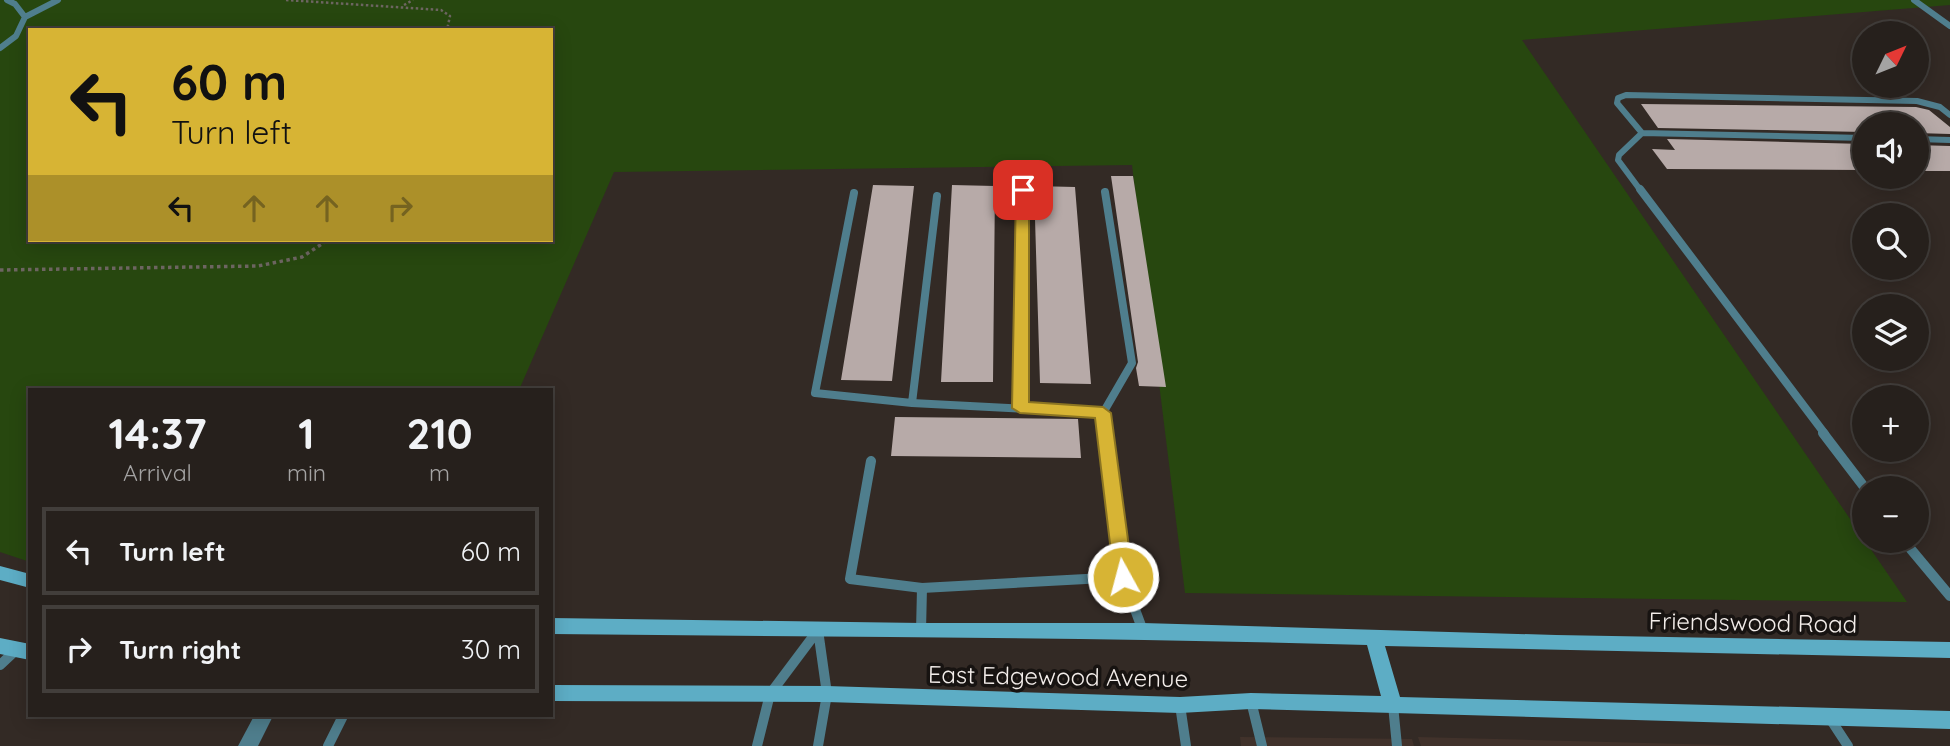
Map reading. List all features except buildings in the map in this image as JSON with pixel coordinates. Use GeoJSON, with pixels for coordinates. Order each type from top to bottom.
{"type":"FeatureCollection","features":[{"type":"Feature","properties":{"kind":"main road"},"geometry":{"type":"LineString","coordinates":[[0,573],[28,580]]}},
{"type":"Feature","properties":{"kind":"main road","name":"East Edgewood Avenue"},"geometry":{"type":"LineString","coordinates":[[553,626],[1143,631],[1556,643]]}},
{"type":"Feature","properties":{"kind":"main road"},"geometry":{"type":"LineString","coordinates":[[1374,638],[1393,705]]}},
{"type":"Feature","properties":{"kind":"main road","name":"Friendswood Road"},"geometry":{"type":"LineString","coordinates":[[1556,643],[1950,650]]}},
{"type":"Feature","properties":{"kind":"main road","name":"East Edgewood Avenue"},"geometry":{"type":"LineString","coordinates":[[553,694],[827,694],[1180,705],[1251,702],[1829,717]]}},
{"type":"Feature","properties":{"kind":"main road"},"geometry":{"type":"LineString","coordinates":[[1829,717],[1950,720]]}},
{"type":"Feature","properties":{"kind":"street"},"geometry":{"type":"LineString","coordinates":[[248,746],[263,717]]}},
{"type":"Feature","properties":{"kind":"lane"},"geometry":{"type":"LineString","coordinates":[[7,0],[15,4],[25,17]]}},
{"type":"Feature","properties":{"kind":"lane"},"geometry":{"type":"LineString","coordinates":[[0,48],[16,36],[25,17],[58,0]]}},
{"type":"Feature","properties":{"kind":"lane"},"geometry":{"type":"LineString","coordinates":[[1914,0],[1950,26]]}},
{"type":"Feature","properties":{"kind":"lane"},"geometry":{"type":"LineString","coordinates":[[1642,133],[1617,103],[1618,98],[1626,95],[1917,101],[1940,107],[1950,115]]}},
{"type":"Feature","properties":{"kind":"lane"},"geometry":{"type":"LineString","coordinates":[[1852,138],[1642,133],[1619,155],[1618,160],[1856,476]]}},
{"type":"Feature","properties":{"kind":"lane"},"geometry":{"type":"LineString","coordinates":[[1929,139],[1950,139]]}},
{"type":"Feature","properties":{"kind":"lane"},"geometry":{"type":"LineString","coordinates":[[1020,408],[1023,190]]}},
{"type":"Feature","properties":{"kind":"lane"},"geometry":{"type":"LineString","coordinates":[[1105,192],[1132,363],[1103,413],[1123,577],[1143,631]]}},
{"type":"Feature","properties":{"kind":"lane"},"geometry":{"type":"LineString","coordinates":[[854,193],[815,393],[912,403],[1103,413]]}},
{"type":"Feature","properties":{"kind":"lane"},"geometry":{"type":"LineString","coordinates":[[912,403],[937,196]]}},
{"type":"Feature","properties":{"kind":"lane"},"geometry":{"type":"LineString","coordinates":[[871,461],[850,579],[922,588],[1123,577]]}},
{"type":"Feature","properties":{"kind":"lane"},"geometry":{"type":"LineString","coordinates":[[1914,553],[1950,596]]}},
{"type":"Feature","properties":{"kind":"lane"},"geometry":{"type":"LineString","coordinates":[[921,631],[922,588]]}},
{"type":"Feature","properties":{"kind":"lane"},"geometry":{"type":"LineString","coordinates":[[757,746],[769,694],[818,630]]}},
{"type":"Feature","properties":{"kind":"lane"},"geometry":{"type":"LineString","coordinates":[[818,630],[827,694],[818,746]]}},
{"type":"Feature","properties":{"kind":"lane"},"geometry":{"type":"LineString","coordinates":[[0,665],[15,649]]}},
{"type":"Feature","properties":{"kind":"lane"},"geometry":{"type":"LineString","coordinates":[[1251,702],[1262,746]]}},
{"type":"Feature","properties":{"kind":"lane"},"geometry":{"type":"LineString","coordinates":[[1180,705],[1186,746]]}},
{"type":"Feature","properties":{"kind":"lane"},"geometry":{"type":"LineString","coordinates":[[1393,705],[1397,746]]}},
{"type":"Feature","properties":{"kind":"lane"},"geometry":{"type":"LineString","coordinates":[[328,746],[342,717]]}},
{"type":"Feature","properties":{"kind":"lane"},"geometry":{"type":"LineString","coordinates":[[1829,717],[1849,746]]}},
{"type":"Feature","properties":{"kind":"path"},"geometry":{"type":"LineString","coordinates":[[286,0],[314,4],[402,6],[447,12],[451,22],[448,28]]}},
{"type":"Feature","properties":{"kind":"path"},"geometry":{"type":"LineString","coordinates":[[314,4],[320,0]]}},
{"type":"Feature","properties":{"kind":"path"},"geometry":{"type":"LineString","coordinates":[[402,6],[413,0]]}},
{"type":"Feature","properties":{"kind":"path"},"geometry":{"type":"LineString","coordinates":[[0,270],[258,266],[302,257],[325,242]]}},
{"type":"Feature","properties":{"kind":"shaded area"},"geometry":{"type":"Polygon","coordinates":[[[1240,737],[1412,739],[1414,746],[1241,746],[1240,737]]]}},
{"type":"Feature","properties":{"kind":"shaded area"},"geometry":{"type":"Polygon","coordinates":[[[1418,737],[1759,746],[1421,746],[1418,737]]]}},
{"type":"Feature","properties":{"kind":"green space"},"geometry":{"type":"Polygon","coordinates":[[[0,0],[1950,0],[1950,5],[1522,40],[1852,522],[1852,553],[1873,553],[1907,602],[1185,593],[1132,165],[614,172],[520,388],[28,388],[28,561],[0,552],[0,0]]]}},
{"type":"Feature","properties":{"kind":"route"},"geometry":{"type":"LineString","coordinates":[[1023,190],[1020,408],[1103,413],[1123,577]]}}]}
